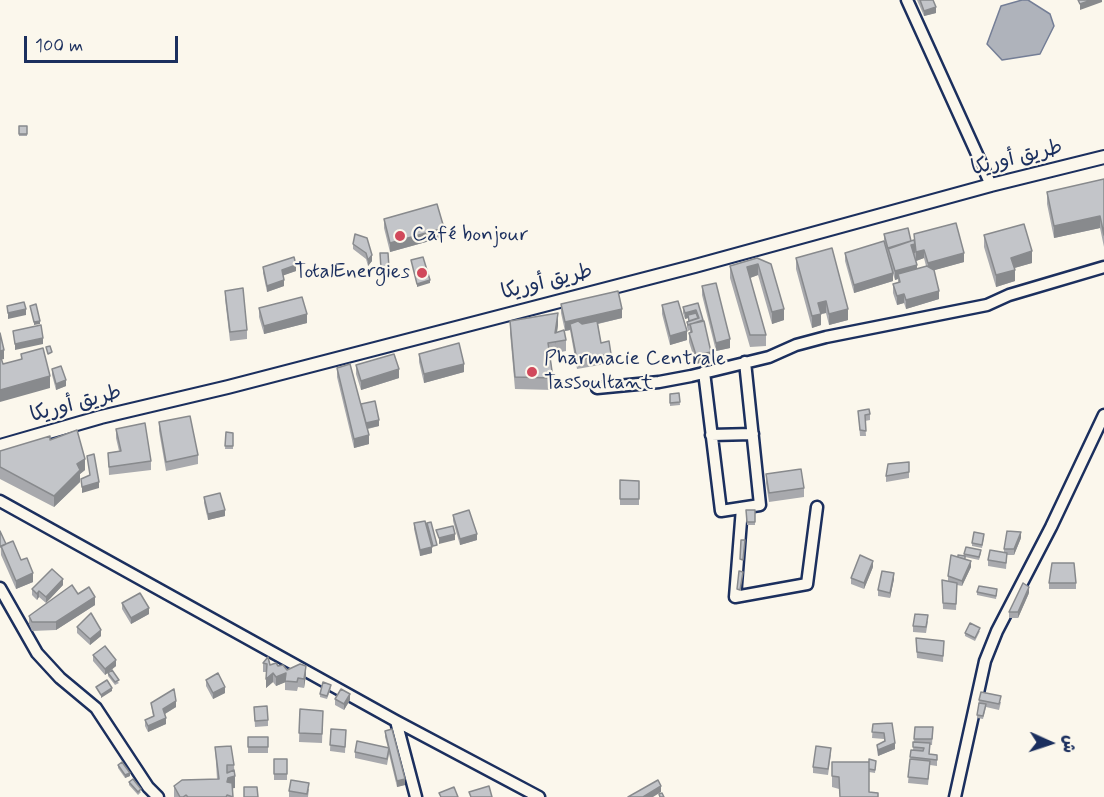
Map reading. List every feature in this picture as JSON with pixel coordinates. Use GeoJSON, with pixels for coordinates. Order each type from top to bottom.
{"type":"FeatureCollection","features":[{"type":"Feature","properties":{"kind":"street"},"geometry":{"type":"LineString","coordinates":[[907,0],[991,184]]}},
{"type":"Feature","properties":{"kind":"street","name":"طريق أوريكا"},"geometry":{"type":"LineString","coordinates":[[0,446],[101,417],[228,387],[695,266],[991,184],[1104,157]]}},
{"type":"Feature","properties":{"kind":"street"},"geometry":{"type":"LineString","coordinates":[[597,388],[659,382],[745,362],[826,337],[987,305],[1009,295],[1104,267]]}},
{"type":"Feature","properties":{"kind":"street"},"geometry":{"type":"LineString","coordinates":[[704,372],[721,511],[760,505],[745,362]]}},
{"type":"Feature","properties":{"kind":"street"},"geometry":{"type":"LineString","coordinates":[[955,797],[975,699],[989,651],[1104,415]]}},
{"type":"Feature","properties":{"kind":"street"},"geometry":{"type":"LineString","coordinates":[[711,435],[753,434]]}},
{"type":"Feature","properties":{"kind":"street"},"geometry":{"type":"LineString","coordinates":[[0,501],[396,721],[539,797]]}},
{"type":"Feature","properties":{"kind":"street"},"geometry":{"type":"LineString","coordinates":[[742,508],[735,597],[807,584],[817,507]]}},
{"type":"Feature","properties":{"kind":"street"},"geometry":{"type":"LineString","coordinates":[[0,588],[37,653],[60,678],[96,708],[148,787],[158,797]]}},
{"type":"Feature","properties":{"kind":"street"},"geometry":{"type":"LineString","coordinates":[[396,721],[416,797]]}},
{"type":"Feature","properties":{"kind":"shaded area"},"geometry":{"type":"Polygon","coordinates":[[[1028,0],[1050,14],[1054,26],[1040,54],[1002,60],[987,44],[1001,6],[1028,0]]]}},
{"type":"Feature","properties":{"kind":"building"},"geometry":{"type":"Polygon","coordinates":[[[920,0],[933,0],[936,7],[924,11],[920,0]]]}},
{"type":"Feature","properties":{"kind":"building"},"geometry":{"type":"Polygon","coordinates":[[[1078,0],[1091,0],[1080,4],[1078,0]]]}},
{"type":"Feature","properties":{"kind":"building"},"geometry":{"type":"Polygon","coordinates":[[[19,126],[27,126],[27,134],[19,134],[19,126]]]}},
{"type":"Feature","properties":{"kind":"building"},"geometry":{"type":"Polygon","coordinates":[[[1104,179],[1104,235],[1100,216],[1054,226],[1047,192],[1104,179]]]}},
{"type":"Feature","properties":{"kind":"building"},"geometry":{"type":"Polygon","coordinates":[[[437,204],[444,228],[390,243],[384,219],[437,204]]]}},
{"type":"Feature","properties":{"kind":"building"},"geometry":{"type":"Polygon","coordinates":[[[956,223],[964,253],[928,263],[924,250],[916,252],[914,234],[956,223]]]}},
{"type":"Feature","properties":{"kind":"building"},"geometry":{"type":"Polygon","coordinates":[[[1024,224],[1032,251],[1011,258],[1015,270],[996,275],[984,235],[1024,224]]]}},
{"type":"Feature","properties":{"kind":"building"},"geometry":{"type":"Polygon","coordinates":[[[908,228],[911,241],[888,249],[884,234],[908,228]]]}},
{"type":"Feature","properties":{"kind":"building"},"geometry":{"type":"Polygon","coordinates":[[[355,234],[367,238],[372,255],[368,260],[366,253],[353,244],[355,234]]]}},
{"type":"Feature","properties":{"kind":"building"},"geometry":{"type":"Polygon","coordinates":[[[914,240],[915,244],[911,245],[917,265],[895,271],[888,248],[914,240]]]}},
{"type":"Feature","properties":{"kind":"building"},"geometry":{"type":"Polygon","coordinates":[[[884,241],[893,273],[854,285],[845,253],[884,241]]]}},
{"type":"Feature","properties":{"kind":"building"},"geometry":{"type":"Polygon","coordinates":[[[832,248],[848,309],[829,314],[826,301],[818,303],[821,314],[812,316],[796,258],[832,248]]]}},
{"type":"Feature","properties":{"kind":"building"},"geometry":{"type":"Polygon","coordinates":[[[380,253],[388,253],[389,268],[381,269],[380,253]]]}},
{"type":"Feature","properties":{"kind":"building"},"geometry":{"type":"Polygon","coordinates":[[[294,257],[296,265],[282,270],[284,280],[267,286],[263,267],[294,257]]]}},
{"type":"Feature","properties":{"kind":"building"},"geometry":{"type":"Polygon","coordinates":[[[423,257],[430,280],[417,284],[411,260],[423,257]]]}},
{"type":"Feature","properties":{"kind":"building"},"geometry":{"type":"Polygon","coordinates":[[[757,258],[771,264],[784,309],[772,312],[758,264],[747,267],[766,335],[750,335],[730,266],[757,258]]]}},
{"type":"Feature","properties":{"kind":"building"},"geometry":{"type":"Polygon","coordinates":[[[927,266],[934,270],[939,291],[906,300],[904,294],[897,296],[893,284],[900,282],[898,274],[927,266]]]}},
{"type":"Feature","properties":{"kind":"building"},"geometry":{"type":"Polygon","coordinates":[[[716,283],[730,339],[716,343],[702,286],[716,283]]]}},
{"type":"Feature","properties":{"kind":"building"},"geometry":{"type":"Polygon","coordinates":[[[243,288],[247,330],[230,332],[225,291],[243,288]]]}},
{"type":"Feature","properties":{"kind":"building"},"geometry":{"type":"Polygon","coordinates":[[[618,291],[622,309],[565,322],[561,304],[618,291]]]}},
{"type":"Feature","properties":{"kind":"building"},"geometry":{"type":"Polygon","coordinates":[[[302,297],[307,314],[264,326],[259,308],[302,297]]]}},
{"type":"Feature","properties":{"kind":"building"},"geometry":{"type":"Polygon","coordinates":[[[678,301],[687,331],[670,336],[662,305],[678,301]]]}},
{"type":"Feature","properties":{"kind":"building"},"geometry":{"type":"Polygon","coordinates":[[[24,302],[26,309],[8,313],[7,306],[24,302]]]}},
{"type":"Feature","properties":{"kind":"building"},"geometry":{"type":"Polygon","coordinates":[[[698,303],[703,320],[688,325],[687,322],[699,318],[696,310],[685,313],[683,307],[698,303]]]}},
{"type":"Feature","properties":{"kind":"building"},"geometry":{"type":"Polygon","coordinates":[[[36,304],[40,321],[34,322],[30,306],[36,304]]]}},
{"type":"Feature","properties":{"kind":"building","name":"Pharmacie Centrale Tassoultant"},"geometry":{"type":"Polygon","coordinates":[[[558,313],[555,333],[564,330],[566,340],[548,343],[553,378],[515,377],[510,321],[558,313]]]}},
{"type":"Feature","properties":{"kind":"building"},"geometry":{"type":"Polygon","coordinates":[[[696,313],[698,318],[689,321],[688,315],[696,313]]]}},
{"type":"Feature","properties":{"kind":"building"},"geometry":{"type":"Polygon","coordinates":[[[578,321],[582,324],[597,321],[601,343],[609,341],[611,354],[577,360],[570,324],[578,321]]]}},
{"type":"Feature","properties":{"kind":"building"},"geometry":{"type":"Polygon","coordinates":[[[704,321],[711,352],[696,355],[689,333],[692,332],[690,324],[704,321]]]}},
{"type":"Feature","properties":{"kind":"building"},"geometry":{"type":"Polygon","coordinates":[[[41,325],[43,338],[15,344],[13,331],[41,325]]]}},
{"type":"Feature","properties":{"kind":"building"},"geometry":{"type":"Polygon","coordinates":[[[0,333],[4,350],[0,351],[0,333]]]}},
{"type":"Feature","properties":{"kind":"building"},"geometry":{"type":"Polygon","coordinates":[[[459,343],[464,364],[424,374],[419,354],[459,343]]]}},
{"type":"Feature","properties":{"kind":"building"},"geometry":{"type":"Polygon","coordinates":[[[50,346],[52,352],[48,354],[46,347],[50,346]]]}},
{"type":"Feature","properties":{"kind":"building"},"geometry":{"type":"Polygon","coordinates":[[[43,348],[50,376],[0,390],[0,355],[3,364],[22,359],[21,354],[43,348]]]}},
{"type":"Feature","properties":{"kind":"building"},"geometry":{"type":"Polygon","coordinates":[[[394,354],[399,369],[361,381],[356,365],[394,354]]]}},
{"type":"Feature","properties":{"kind":"building"},"geometry":{"type":"Polygon","coordinates":[[[350,364],[369,435],[354,439],[337,368],[350,364]]]}},
{"type":"Feature","properties":{"kind":"building"},"geometry":{"type":"Polygon","coordinates":[[[61,366],[66,380],[56,384],[52,369],[61,366]]]}},
{"type":"Feature","properties":{"kind":"building"},"geometry":{"type":"Polygon","coordinates":[[[679,393],[680,402],[670,403],[670,394],[679,393]]]}},
{"type":"Feature","properties":{"kind":"building"},"geometry":{"type":"Polygon","coordinates":[[[375,401],[379,420],[366,423],[361,404],[375,401]]]}},
{"type":"Feature","properties":{"kind":"building"},"geometry":{"type":"Polygon","coordinates":[[[869,409],[870,414],[865,415],[866,431],[860,430],[858,411],[869,409]]]}},
{"type":"Feature","properties":{"kind":"building"},"geometry":{"type":"Polygon","coordinates":[[[190,416],[198,455],[166,462],[159,422],[190,416]]]}},
{"type":"Feature","properties":{"kind":"building"},"geometry":{"type":"Polygon","coordinates":[[[145,423],[151,461],[109,467],[108,453],[121,451],[116,429],[145,423]]]}},
{"type":"Feature","properties":{"kind":"building"},"geometry":{"type":"Polygon","coordinates":[[[77,430],[85,459],[77,464],[80,470],[54,496],[0,467],[0,451],[50,436],[50,440],[77,430]]]}},
{"type":"Feature","properties":{"kind":"building"},"geometry":{"type":"Polygon","coordinates":[[[226,432],[233,433],[233,446],[225,446],[226,432]]]}},
{"type":"Feature","properties":{"kind":"building"},"geometry":{"type":"Polygon","coordinates":[[[94,454],[99,482],[82,487],[81,479],[90,475],[87,456],[94,454]]]}},
{"type":"Feature","properties":{"kind":"building"},"geometry":{"type":"Polygon","coordinates":[[[909,462],[909,472],[886,476],[888,464],[909,462]]]}},
{"type":"Feature","properties":{"kind":"building"},"geometry":{"type":"Polygon","coordinates":[[[801,469],[804,488],[769,493],[766,474],[801,469]]]}},
{"type":"Feature","properties":{"kind":"building"},"geometry":{"type":"Polygon","coordinates":[[[620,480],[639,481],[639,499],[620,499],[620,480]]]}},
{"type":"Feature","properties":{"kind":"building"},"geometry":{"type":"Polygon","coordinates":[[[220,493],[225,510],[208,514],[204,497],[220,493]]]}},
{"type":"Feature","properties":{"kind":"building"},"geometry":{"type":"Polygon","coordinates":[[[469,510],[477,534],[460,539],[453,515],[469,510]]]}},
{"type":"Feature","properties":{"kind":"building"},"geometry":{"type":"Polygon","coordinates":[[[746,510],[755,510],[755,522],[747,522],[746,510]]]}},
{"type":"Feature","properties":{"kind":"building"},"geometry":{"type":"Polygon","coordinates":[[[425,521],[432,547],[420,550],[414,523],[425,521]]]}},
{"type":"Feature","properties":{"kind":"building"},"geometry":{"type":"Polygon","coordinates":[[[431,522],[437,545],[433,546],[427,523],[431,522]]]}},
{"type":"Feature","properties":{"kind":"building"},"geometry":{"type":"Polygon","coordinates":[[[453,526],[455,534],[439,538],[436,530],[453,526]]]}},
{"type":"Feature","properties":{"kind":"building"},"geometry":{"type":"Polygon","coordinates":[[[0,531],[6,544],[0,547],[0,531]]]}},
{"type":"Feature","properties":{"kind":"building"},"geometry":{"type":"Polygon","coordinates":[[[1007,531],[1021,532],[1014,549],[1004,549],[1007,531]]]}},
{"type":"Feature","properties":{"kind":"building"},"geometry":{"type":"Polygon","coordinates":[[[974,532],[984,534],[982,545],[972,543],[974,532]]]}},
{"type":"Feature","properties":{"kind":"building"},"geometry":{"type":"Polygon","coordinates":[[[741,540],[745,540],[743,560],[740,559],[741,540]]]}},
{"type":"Feature","properties":{"kind":"building"},"geometry":{"type":"Polygon","coordinates":[[[13,541],[21,560],[27,558],[33,573],[16,581],[1,546],[13,541]]]}},
{"type":"Feature","properties":{"kind":"building"},"geometry":{"type":"Polygon","coordinates":[[[966,547],[981,550],[979,557],[964,554],[966,547]]]}},
{"type":"Feature","properties":{"kind":"building"},"geometry":{"type":"Polygon","coordinates":[[[990,550],[1007,553],[1006,563],[988,560],[990,550]]]}},
{"type":"Feature","properties":{"kind":"building"},"geometry":{"type":"Polygon","coordinates":[[[860,555],[873,561],[864,583],[851,578],[860,555]]]}},
{"type":"Feature","properties":{"kind":"building"},"geometry":{"type":"Polygon","coordinates":[[[951,555],[971,561],[962,581],[948,576],[951,555]]]}},
{"type":"Feature","properties":{"kind":"building"},"geometry":{"type":"Polygon","coordinates":[[[1052,563],[1074,563],[1076,583],[1049,583],[1052,563]]]}},
{"type":"Feature","properties":{"kind":"building"},"geometry":{"type":"Polygon","coordinates":[[[52,569],[63,579],[46,597],[39,591],[37,594],[32,589],[52,569]]]}},
{"type":"Feature","properties":{"kind":"building"},"geometry":{"type":"Polygon","coordinates":[[[739,571],[743,572],[740,590],[737,589],[739,571]]]}},
{"type":"Feature","properties":{"kind":"building"},"geometry":{"type":"Polygon","coordinates":[[[882,571],[894,573],[890,593],[878,590],[882,571]]]}},
{"type":"Feature","properties":{"kind":"building"},"geometry":{"type":"Polygon","coordinates":[[[942,580],[957,583],[956,604],[943,603],[942,580]]]}},
{"type":"Feature","properties":{"kind":"building"},"geometry":{"type":"Polygon","coordinates":[[[1023,583],[1029,587],[1018,612],[1009,612],[1023,583]]]}},
{"type":"Feature","properties":{"kind":"building"},"geometry":{"type":"Polygon","coordinates":[[[72,585],[78,594],[89,587],[95,597],[56,622],[32,622],[29,616],[72,585]]]}},
{"type":"Feature","properties":{"kind":"building"},"geometry":{"type":"Polygon","coordinates":[[[979,586],[997,589],[996,596],[977,592],[979,586]]]}},
{"type":"Feature","properties":{"kind":"building"},"geometry":{"type":"Polygon","coordinates":[[[140,593],[149,608],[131,618],[122,603],[140,593]]]}},
{"type":"Feature","properties":{"kind":"building"},"geometry":{"type":"Polygon","coordinates":[[[91,613],[101,630],[90,639],[77,627],[91,613]]]}},
{"type":"Feature","properties":{"kind":"building"},"geometry":{"type":"Polygon","coordinates":[[[915,614],[928,615],[926,627],[913,626],[915,614]]]}},
{"type":"Feature","properties":{"kind":"building"},"geometry":{"type":"Polygon","coordinates":[[[970,623],[980,628],[975,638],[965,633],[970,623]]]}},
{"type":"Feature","properties":{"kind":"building"},"geometry":{"type":"Polygon","coordinates":[[[916,638],[944,641],[943,656],[917,652],[916,638]]]}},
{"type":"Feature","properties":{"kind":"building"},"geometry":{"type":"Polygon","coordinates":[[[105,646],[116,660],[105,669],[93,655],[105,646]]]}},
{"type":"Feature","properties":{"kind":"building"},"geometry":{"type":"Polygon","coordinates":[[[268,657],[270,665],[276,663],[278,666],[283,665],[287,670],[300,664],[306,666],[304,679],[298,678],[297,682],[285,681],[286,673],[276,677],[273,673],[266,679],[267,664],[263,663],[268,657]]]}},
{"type":"Feature","properties":{"kind":"building"},"geometry":{"type":"Polygon","coordinates":[[[112,670],[119,680],[115,682],[108,673],[112,670]]]}},
{"type":"Feature","properties":{"kind":"building"},"geometry":{"type":"Polygon","coordinates":[[[218,673],[225,687],[213,693],[206,680],[218,673]]]}},
{"type":"Feature","properties":{"kind":"building"},"geometry":{"type":"Polygon","coordinates":[[[107,680],[112,688],[101,695],[96,687],[107,680]]]}},
{"type":"Feature","properties":{"kind":"building"},"geometry":{"type":"Polygon","coordinates":[[[323,682],[331,685],[327,696],[320,694],[323,682]]]}},
{"type":"Feature","properties":{"kind":"building"},"geometry":{"type":"Polygon","coordinates":[[[174,689],[176,701],[163,709],[166,718],[148,726],[145,720],[154,716],[151,703],[174,689]]]}},
{"type":"Feature","properties":{"kind":"building"},"geometry":{"type":"Polygon","coordinates":[[[341,689],[350,694],[344,704],[335,699],[341,689]]]}},
{"type":"Feature","properties":{"kind":"building"},"geometry":{"type":"Polygon","coordinates":[[[981,692],[1001,696],[999,704],[979,700],[981,692]]]}},
{"type":"Feature","properties":{"kind":"building"},"geometry":{"type":"Polygon","coordinates":[[[979,703],[986,704],[983,716],[977,715],[979,703]]]}},
{"type":"Feature","properties":{"kind":"building"},"geometry":{"type":"Polygon","coordinates":[[[267,706],[268,720],[255,721],[254,707],[267,706]]]}},
{"type":"Feature","properties":{"kind":"building"},"geometry":{"type":"Polygon","coordinates":[[[300,709],[323,711],[322,734],[299,733],[300,709]]]}},
{"type":"Feature","properties":{"kind":"building"},"geometry":{"type":"Polygon","coordinates":[[[892,723],[895,743],[878,750],[877,745],[885,741],[884,733],[872,732],[873,724],[892,723]]]}},
{"type":"Feature","properties":{"kind":"building"},"geometry":{"type":"Polygon","coordinates":[[[915,727],[933,727],[932,739],[914,739],[915,727]]]}},
{"type":"Feature","properties":{"kind":"building"},"geometry":{"type":"Polygon","coordinates":[[[331,729],[346,730],[345,747],[330,745],[331,729]]]}},
{"type":"Feature","properties":{"kind":"building"},"geometry":{"type":"Polygon","coordinates":[[[392,729],[405,779],[397,781],[385,731],[392,729]]]}},
{"type":"Feature","properties":{"kind":"building"},"geometry":{"type":"Polygon","coordinates":[[[248,737],[268,737],[268,747],[248,747],[248,737]]]}},
{"type":"Feature","properties":{"kind":"building"},"geometry":{"type":"Polygon","coordinates":[[[357,741],[389,748],[387,759],[355,752],[357,741]]]}},
{"type":"Feature","properties":{"kind":"building"},"geometry":{"type":"Polygon","coordinates":[[[913,742],[930,743],[929,754],[937,755],[937,760],[910,757],[911,750],[923,751],[924,748],[913,747],[913,742]]]}},
{"type":"Feature","properties":{"kind":"building"},"geometry":{"type":"Polygon","coordinates":[[[231,746],[234,765],[227,765],[227,773],[234,770],[235,776],[228,778],[227,782],[232,783],[233,797],[227,795],[226,797],[188,797],[186,795],[180,797],[174,786],[182,780],[219,779],[215,747],[231,746]]]}},
{"type":"Feature","properties":{"kind":"building"},"geometry":{"type":"Polygon","coordinates":[[[816,746],[831,748],[828,769],[813,767],[816,746]]]}},
{"type":"Feature","properties":{"kind":"building"},"geometry":{"type":"Polygon","coordinates":[[[274,759],[287,759],[287,774],[274,774],[274,759]]]}},
{"type":"Feature","properties":{"kind":"building"},"geometry":{"type":"Polygon","coordinates":[[[869,759],[876,761],[875,770],[869,769],[869,759]]]}},
{"type":"Feature","properties":{"kind":"building"},"geometry":{"type":"Polygon","coordinates":[[[910,759],[930,761],[928,779],[908,777],[910,759]]]}},
{"type":"Feature","properties":{"kind":"building"},"geometry":{"type":"Polygon","coordinates":[[[122,762],[130,773],[125,775],[118,765],[122,762]]]}},
{"type":"Feature","properties":{"kind":"building"},"geometry":{"type":"Polygon","coordinates":[[[832,762],[869,762],[869,792],[878,793],[878,797],[840,797],[839,777],[832,776],[832,762]]]}},
{"type":"Feature","properties":{"kind":"building"},"geometry":{"type":"Polygon","coordinates":[[[133,779],[141,789],[138,792],[129,782],[133,779]]]}},
{"type":"Feature","properties":{"kind":"building"},"geometry":{"type":"Polygon","coordinates":[[[291,780],[309,783],[307,794],[289,791],[291,780]]]}},
{"type":"Feature","properties":{"kind":"building"},"geometry":{"type":"Polygon","coordinates":[[[658,780],[661,786],[643,797],[628,797],[658,780]]]}},
{"type":"Feature","properties":{"kind":"building"},"geometry":{"type":"Polygon","coordinates":[[[489,786],[492,797],[471,797],[469,792],[489,786]]]}},
{"type":"Feature","properties":{"kind":"building"},"geometry":{"type":"Polygon","coordinates":[[[244,787],[257,787],[258,797],[244,797],[244,787]]]}},
{"type":"Feature","properties":{"kind":"building"},"geometry":{"type":"Polygon","coordinates":[[[454,787],[458,797],[441,797],[439,793],[454,787]]]}},
{"type":"Feature","properties":{"kind":"place","name":"Café bonjour"},"geometry":{"type":"Point","coordinates":[400,236]}},
{"type":"Feature","properties":{"kind":"place","name":"TotalEnergies"},"geometry":{"type":"Point","coordinates":[422,273]}},
{"type":"Feature","properties":{"kind":"place","name":"Pharmacie Centrale Tassoultant"},"geometry":{"type":"Point","coordinates":[532,372]}}]}
